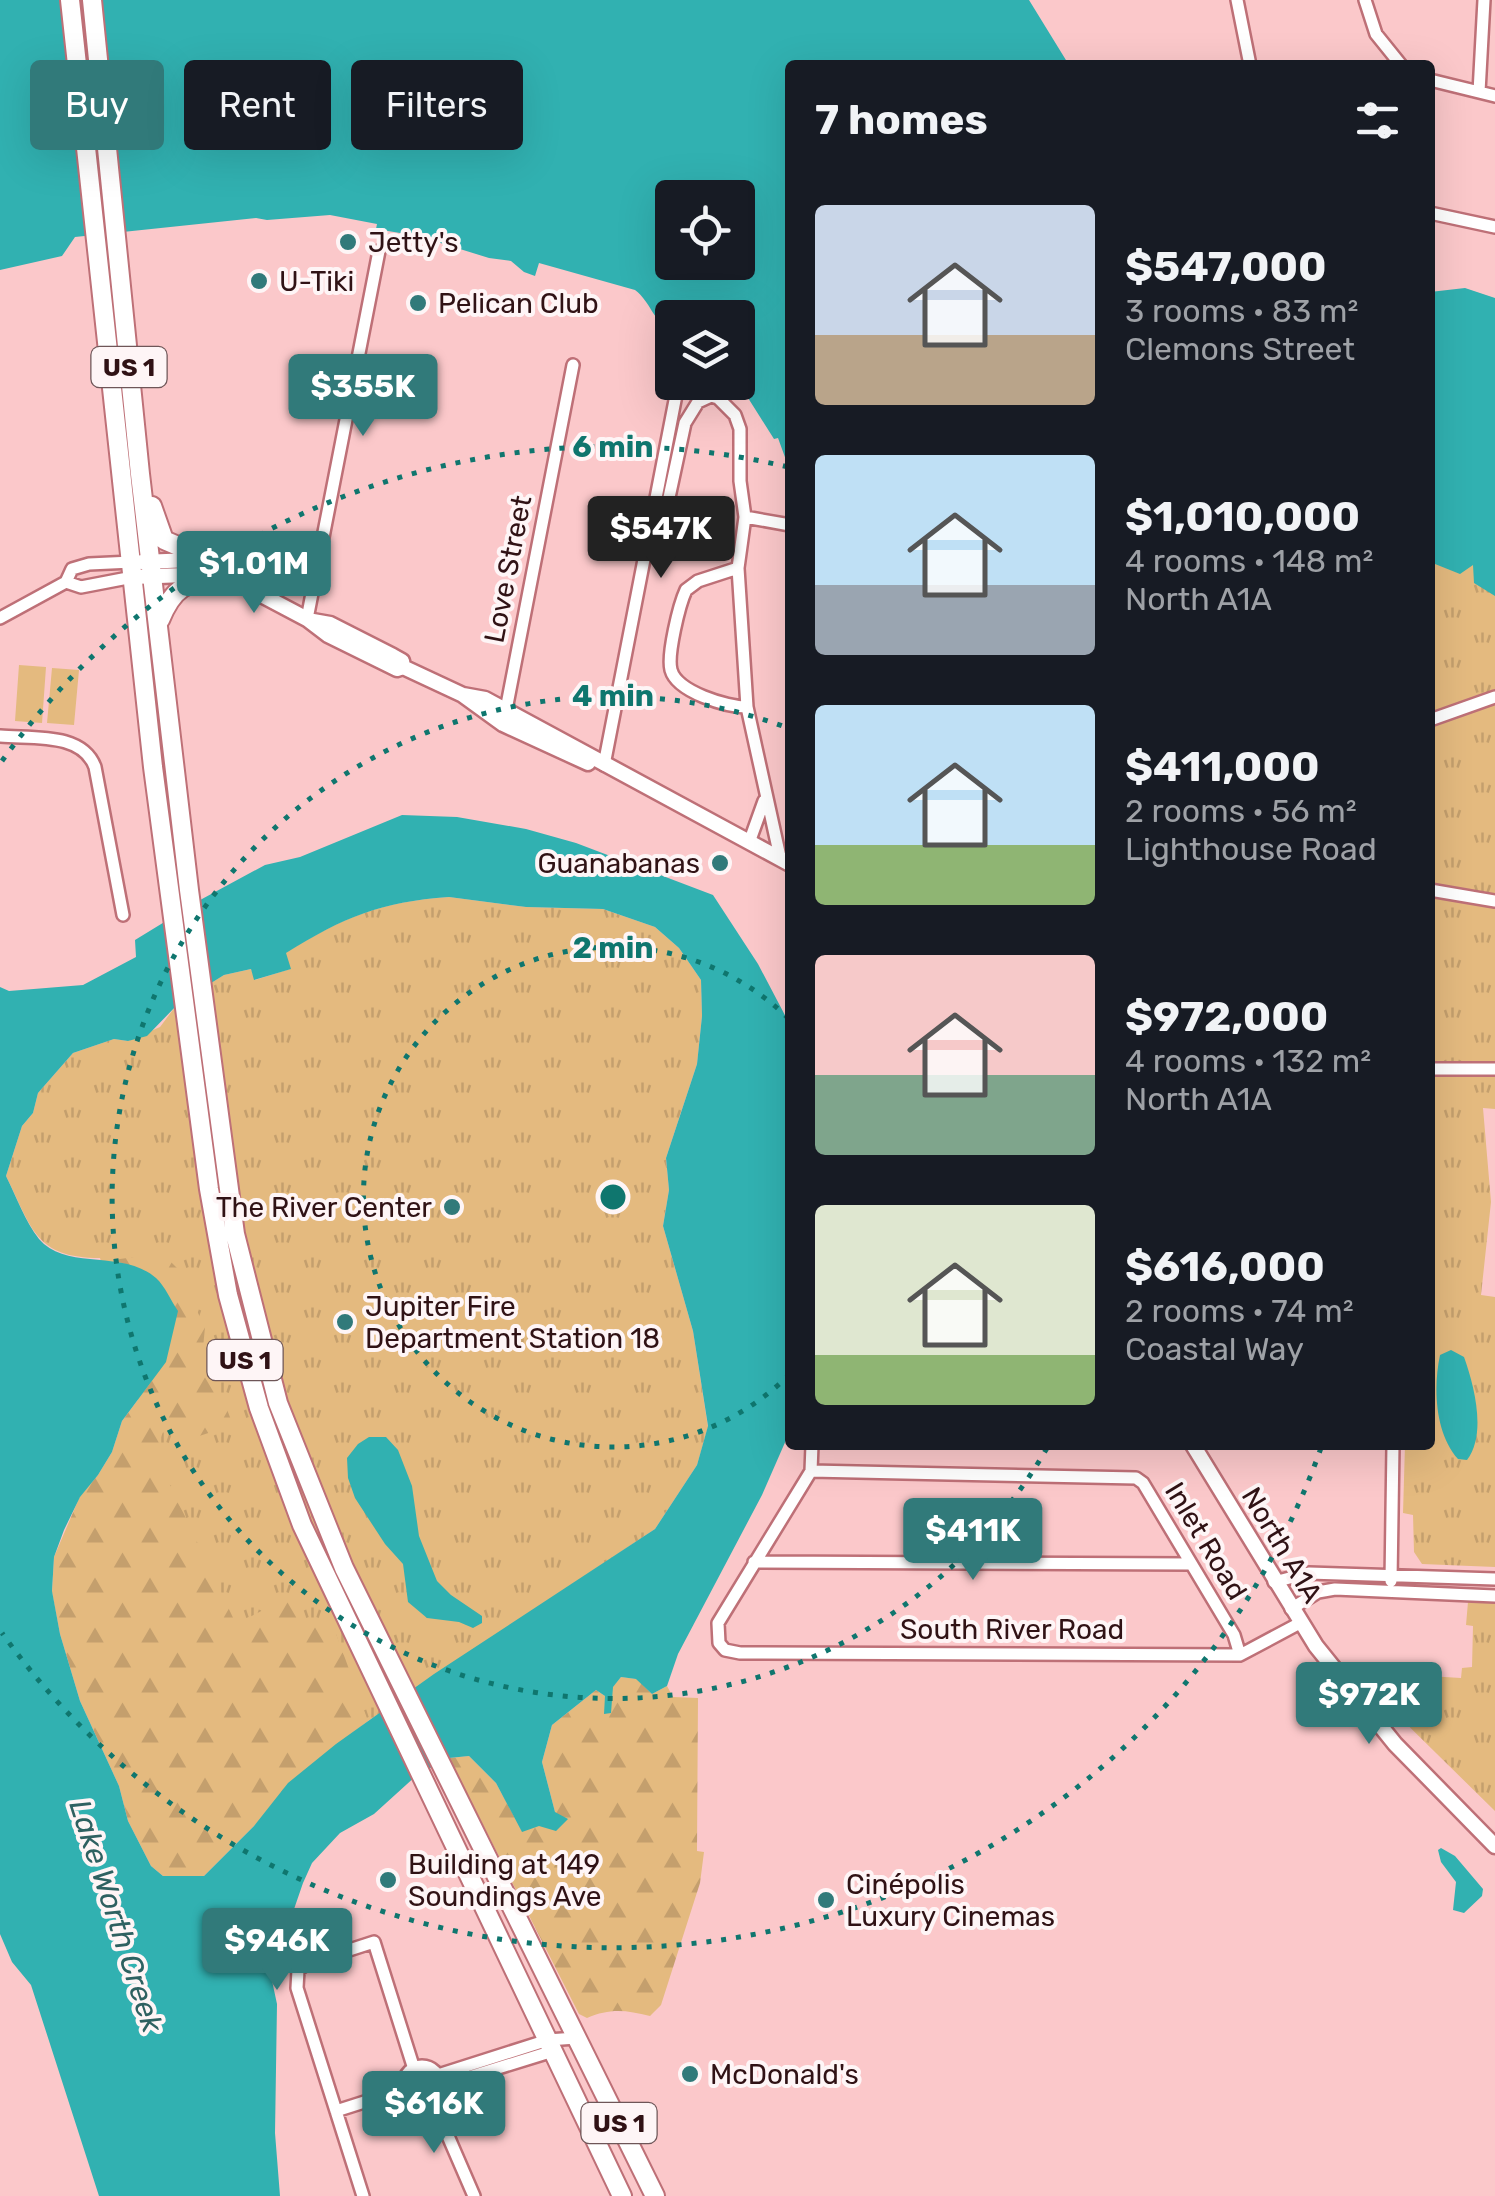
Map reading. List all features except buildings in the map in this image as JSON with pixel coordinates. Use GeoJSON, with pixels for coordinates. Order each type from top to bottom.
{"type":"FeatureCollection","features":[{"type":"Feature","properties":{"kind":"main road","name":"US 1"},"geometry":{"type":"LineString","coordinates":[[70,0],[170,904],[215,1235],[243,1352],[264,1423],[302,1525],[622,2196]]}},
{"type":"Feature","properties":{"kind":"main road","name":"US 1"},"geometry":{"type":"LineString","coordinates":[[92,0],[140,474],[189,890],[235,1234],[262,1348],[313,1498],[443,1773],[655,2196]]}},
{"type":"Feature","properties":{"kind":"main road"},"geometry":{"type":"LineString","coordinates":[[140,474],[164,540],[206,558],[222,574],[179,588],[158,626]]}},
{"type":"Feature","properties":{"kind":"street"},"geometry":{"type":"LineString","coordinates":[[1237,0],[1249,60]]}},
{"type":"Feature","properties":{"kind":"street"},"geometry":{"type":"LineString","coordinates":[[1365,0],[1376,34],[1397,60]]}},
{"type":"Feature","properties":{"kind":"street"},"geometry":{"type":"LineString","coordinates":[[1479,92],[1484,0]]}},
{"type":"Feature","properties":{"kind":"street"},"geometry":{"type":"LineString","coordinates":[[1435,81],[1495,96]]}},
{"type":"Feature","properties":{"kind":"street"},"geometry":{"type":"LineString","coordinates":[[1435,214],[1495,227]]}},
{"type":"Feature","properties":{"kind":"street"},"geometry":{"type":"LineString","coordinates":[[307,619],[380,251]]}},
{"type":"Feature","properties":{"kind":"street","name":"Love Street"},"geometry":{"type":"LineString","coordinates":[[505,717],[574,364]]}},
{"type":"Feature","properties":{"kind":"street"},"geometry":{"type":"LineString","coordinates":[[662,530],[685,423],[698,402],[711,396],[725,402],[738,422],[745,518],[738,568],[748,707],[764,797],[785,860]]}},
{"type":"Feature","properties":{"kind":"street"},"geometry":{"type":"LineString","coordinates":[[604,765],[676,400]]}},
{"type":"Feature","properties":{"kind":"street"},"geometry":{"type":"LineString","coordinates":[[745,518],[785,523]]}},
{"type":"Feature","properties":{"kind":"street"},"geometry":{"type":"LineString","coordinates":[[0,618],[66,582],[72,569],[89,564],[222,574],[360,652],[463,695],[486,699],[505,717],[785,860]]}},
{"type":"Feature","properties":{"kind":"street"},"geometry":{"type":"LineString","coordinates":[[738,568],[698,581],[686,590],[670,667],[676,680],[695,691],[726,706],[748,707]]}},
{"type":"Feature","properties":{"kind":"street"},"geometry":{"type":"LineString","coordinates":[[66,582],[81,587],[132,570]]}},
{"type":"Feature","properties":{"kind":"street"},"geometry":{"type":"LineString","coordinates":[[1435,718],[1495,697]]}},
{"type":"Feature","properties":{"kind":"street"},"geometry":{"type":"LineString","coordinates":[[0,736],[69,742],[89,754],[96,767],[122,915]]}},
{"type":"Feature","properties":{"kind":"street"},"geometry":{"type":"LineString","coordinates":[[750,840],[764,797]]}},
{"type":"Feature","properties":{"kind":"street"},"geometry":{"type":"LineString","coordinates":[[1435,891],[1495,901]]}},
{"type":"Feature","properties":{"kind":"street"},"geometry":{"type":"LineString","coordinates":[[1435,1069],[1495,1069]]}},
{"type":"Feature","properties":{"kind":"street"},"geometry":{"type":"LineString","coordinates":[[754,1562],[811,1471],[812,1450]]}},
{"type":"Feature","properties":{"kind":"street","name":"North A1A"},"geometry":{"type":"LineString","coordinates":[[1196,1450],[1300,1623],[1395,1744],[1495,1846]]}},
{"type":"Feature","properties":{"kind":"street"},"geometry":{"type":"LineString","coordinates":[[1390,1590],[1392,1450]]}},
{"type":"Feature","properties":{"kind":"street","name":"Inlet Road"},"geometry":{"type":"LineString","coordinates":[[811,1471],[1129,1476],[1142,1482],[1234,1636],[1240,1655]]}},
{"type":"Feature","properties":{"kind":"street"},"geometry":{"type":"LineString","coordinates":[[754,1562],[1191,1564]]}},
{"type":"Feature","properties":{"kind":"street","name":"South River Road"},"geometry":{"type":"LineString","coordinates":[[754,1562],[718,1624],[719,1643],[725,1650],[740,1654],[1240,1655],[1300,1623]]}},
{"type":"Feature","properties":{"kind":"street"},"geometry":{"type":"LineString","coordinates":[[1274,1582],[1309,1572],[1495,1579]]}},
{"type":"Feature","properties":{"kind":"street"},"geometry":{"type":"LineString","coordinates":[[1292,1609],[1318,1592],[1335,1589],[1495,1596]]}},
{"type":"Feature","properties":{"kind":"street"},"geometry":{"type":"LineString","coordinates":[[363,2196],[296,1975],[306,1964],[374,1942],[414,2069]]}},
{"type":"Feature","properties":{"kind":"street"},"geometry":{"type":"LineString","coordinates":[[439,2080],[576,2038]]}},
{"type":"Feature","properties":{"kind":"street"},"geometry":{"type":"LineString","coordinates":[[405,2089],[406,2078],[414,2069],[429,2068],[439,2080]]}},
{"type":"Feature","properties":{"kind":"street"},"geometry":{"type":"LineString","coordinates":[[439,2080],[432,2099],[474,2196]]}},
{"type":"Feature","properties":{"kind":"street"},"geometry":{"type":"LineString","coordinates":[[336,2111],[405,2089]]}},
{"type":"Feature","properties":{"kind":"street"},"geometry":{"type":"LineString","coordinates":[[405,2089],[418,2102],[432,2099]]}},
{"type":"Feature","properties":{"kind":"green space"},"geometry":{"type":"Polygon","coordinates":[[[1435,561],[1495,565],[1495,1072],[1435,1071],[1435,561]]]}},
{"type":"Feature","properties":{"kind":"green space"},"geometry":{"type":"Polygon","coordinates":[[[19,665],[46,667],[42,723],[15,721],[19,665]]]}},
{"type":"Feature","properties":{"kind":"green space"},"geometry":{"type":"Polygon","coordinates":[[[52,668],[79,670],[74,725],[47,723],[52,668]]]}},
{"type":"Feature","properties":{"kind":"green space"},"geometry":{"type":"Polygon","coordinates":[[[449,897],[526,907],[603,909],[655,927],[679,948],[701,980],[697,1064],[666,1158],[669,1190],[663,1226],[693,1331],[708,1427],[697,1465],[655,1529],[336,1744],[254,1826],[100,1258],[78,1257],[49,1246],[30,1225],[6,1176],[22,1126],[33,1113],[38,1093],[73,1053],[114,1039],[128,1041],[160,1027],[178,1003],[224,975],[251,969],[255,980],[290,969],[285,953],[363,913],[449,897]]]}},
{"type":"Feature","properties":{"kind":"green space"},"geometry":{"type":"Polygon","coordinates":[[[1435,1076],[1495,1076],[1495,1109],[1483,1108],[1491,1202],[1481,1295],[1495,1297],[1495,1567],[1422,1564],[1414,1552],[1413,1515],[1403,1513],[1405,1450],[1435,1450],[1435,1076]]]}},
{"type":"Feature","properties":{"kind":"green space"},"geometry":{"type":"Polygon","coordinates":[[[148,1255],[171,1262],[187,1278],[192,1301],[205,1327],[203,1348],[233,1425],[190,1439],[182,1425],[163,1432],[155,1453],[236,1624],[289,1597],[299,1623],[331,1620],[368,1721],[288,1783],[254,1826],[204,1876],[163,1876],[151,1866],[128,1821],[119,1786],[80,1701],[52,1592],[54,1557],[80,1496],[112,1452],[122,1421],[166,1362],[170,1337],[146,1271],[113,1260],[148,1255]]]}},
{"type":"Feature","properties":{"kind":"green space"},"geometry":{"type":"Polygon","coordinates":[[[1468,1602],[1495,1603],[1495,1811],[1377,1695],[1379,1673],[1461,1678],[1462,1668],[1472,1667],[1473,1626],[1466,1625],[1468,1602]]]}},
{"type":"Feature","properties":{"kind":"green space"},"geometry":{"type":"Polygon","coordinates":[[[621,1677],[637,1679],[652,1694],[667,1686],[673,1697],[698,1698],[697,1851],[704,1852],[700,1883],[661,2005],[650,2016],[618,2011],[587,2018],[579,2014],[449,1758],[469,1756],[496,1783],[522,1831],[555,1812],[542,1762],[552,1725],[596,1690],[605,1696],[621,1677]]]}},
{"type":"Feature","properties":{"kind":"water"},"geometry":{"type":"Polygon","coordinates":[[[0,0],[1029,0],[1066,60],[785,60],[785,457],[778,438],[774,439],[749,400],[755,400],[755,300],[655,300],[655,315],[635,290],[539,263],[535,276],[511,261],[330,215],[256,218],[75,237],[62,256],[0,270],[0,0]]]}},
{"type":"Feature","properties":{"kind":"water"},"geometry":{"type":"Polygon","coordinates":[[[1465,288],[1495,298],[1495,596],[1474,583],[1473,565],[1460,574],[1435,564],[1435,291],[1465,288]]]}},
{"type":"Feature","properties":{"kind":"water","name":"Lake Worth Creek"},"geometry":{"type":"Polygon","coordinates":[[[402,815],[457,817],[526,829],[576,843],[713,895],[758,964],[785,1015],[785,1442],[762,1495],[678,1654],[667,1686],[652,1694],[636,1679],[621,1677],[613,1687],[611,1713],[604,1714],[605,1696],[596,1690],[552,1725],[542,1762],[555,1812],[568,1819],[556,1831],[539,1826],[522,1832],[496,1783],[469,1756],[449,1758],[417,1775],[374,1814],[340,1833],[312,1863],[271,1976],[277,2004],[275,2133],[280,2196],[99,2196],[31,1985],[12,1962],[0,1934],[0,987],[9,991],[83,985],[136,957],[135,940],[265,865],[300,857],[402,815]],[[449,897],[363,913],[286,953],[291,969],[254,980],[251,969],[224,975],[179,1003],[147,1036],[128,1041],[114,1039],[73,1053],[38,1093],[33,1113],[22,1126],[6,1176],[39,1239],[64,1255],[143,1269],[159,1281],[178,1311],[166,1362],[122,1421],[112,1452],[80,1497],[64,1530],[54,1557],[52,1591],[80,1701],[119,1786],[128,1821],[151,1866],[163,1876],[204,1876],[254,1826],[288,1783],[336,1744],[434,1674],[655,1529],[697,1465],[708,1426],[693,1331],[663,1226],[669,1190],[666,1158],[697,1064],[701,980],[679,948],[655,927],[603,909],[526,907],[449,897]]]}},
{"type":"Feature","properties":{"kind":"water"},"geometry":{"type":"Polygon","coordinates":[[[1451,1350],[1464,1357],[1477,1409],[1476,1437],[1467,1460],[1458,1459],[1450,1448],[1438,1410],[1440,1355],[1451,1350]]]}},
{"type":"Feature","properties":{"kind":"water"},"geometry":{"type":"Polygon","coordinates":[[[369,1437],[386,1437],[398,1450],[412,1486],[419,1536],[437,1581],[482,1616],[482,1623],[473,1628],[427,1618],[408,1602],[403,1564],[355,1498],[348,1478],[347,1458],[369,1437]]]}},
{"type":"Feature","properties":{"kind":"water"},"geometry":{"type":"Polygon","coordinates":[[[1441,1848],[1455,1856],[1483,1889],[1482,1896],[1464,1913],[1453,1910],[1456,1882],[1441,1862],[1441,1848]]]}},
{"type":"Feature","properties":{"kind":"place","name":"Jetty's"},"geometry":{"type":"Point","coordinates":[348,242]}},
{"type":"Feature","properties":{"kind":"place","name":"U-Tiki"},"geometry":{"type":"Point","coordinates":[259,281]}},
{"type":"Feature","properties":{"kind":"place","name":"Pelican Club"},"geometry":{"type":"Point","coordinates":[418,303]}},
{"type":"Feature","properties":{"kind":"place","name":"Guanabanas"},"geometry":{"type":"Point","coordinates":[720,863]}},
{"type":"Feature","properties":{"kind":"place","name":"The River Center"},"geometry":{"type":"Point","coordinates":[452,1207]}},
{"type":"Feature","properties":{"kind":"place","name":"Jupiter Fire Department Station 18"},"geometry":{"type":"Point","coordinates":[345,1322]}},
{"type":"Feature","properties":{"kind":"place","name":"Building at 149 Soundings Ave"},"geometry":{"type":"Point","coordinates":[388,1880]}},
{"type":"Feature","properties":{"kind":"place","name":"Cinépolis Luxury Cinemas"},"geometry":{"type":"Point","coordinates":[826,1900]}},
{"type":"Feature","properties":{"kind":"place","name":"McDonald's"},"geometry":{"type":"Point","coordinates":[690,2074]}}]}
